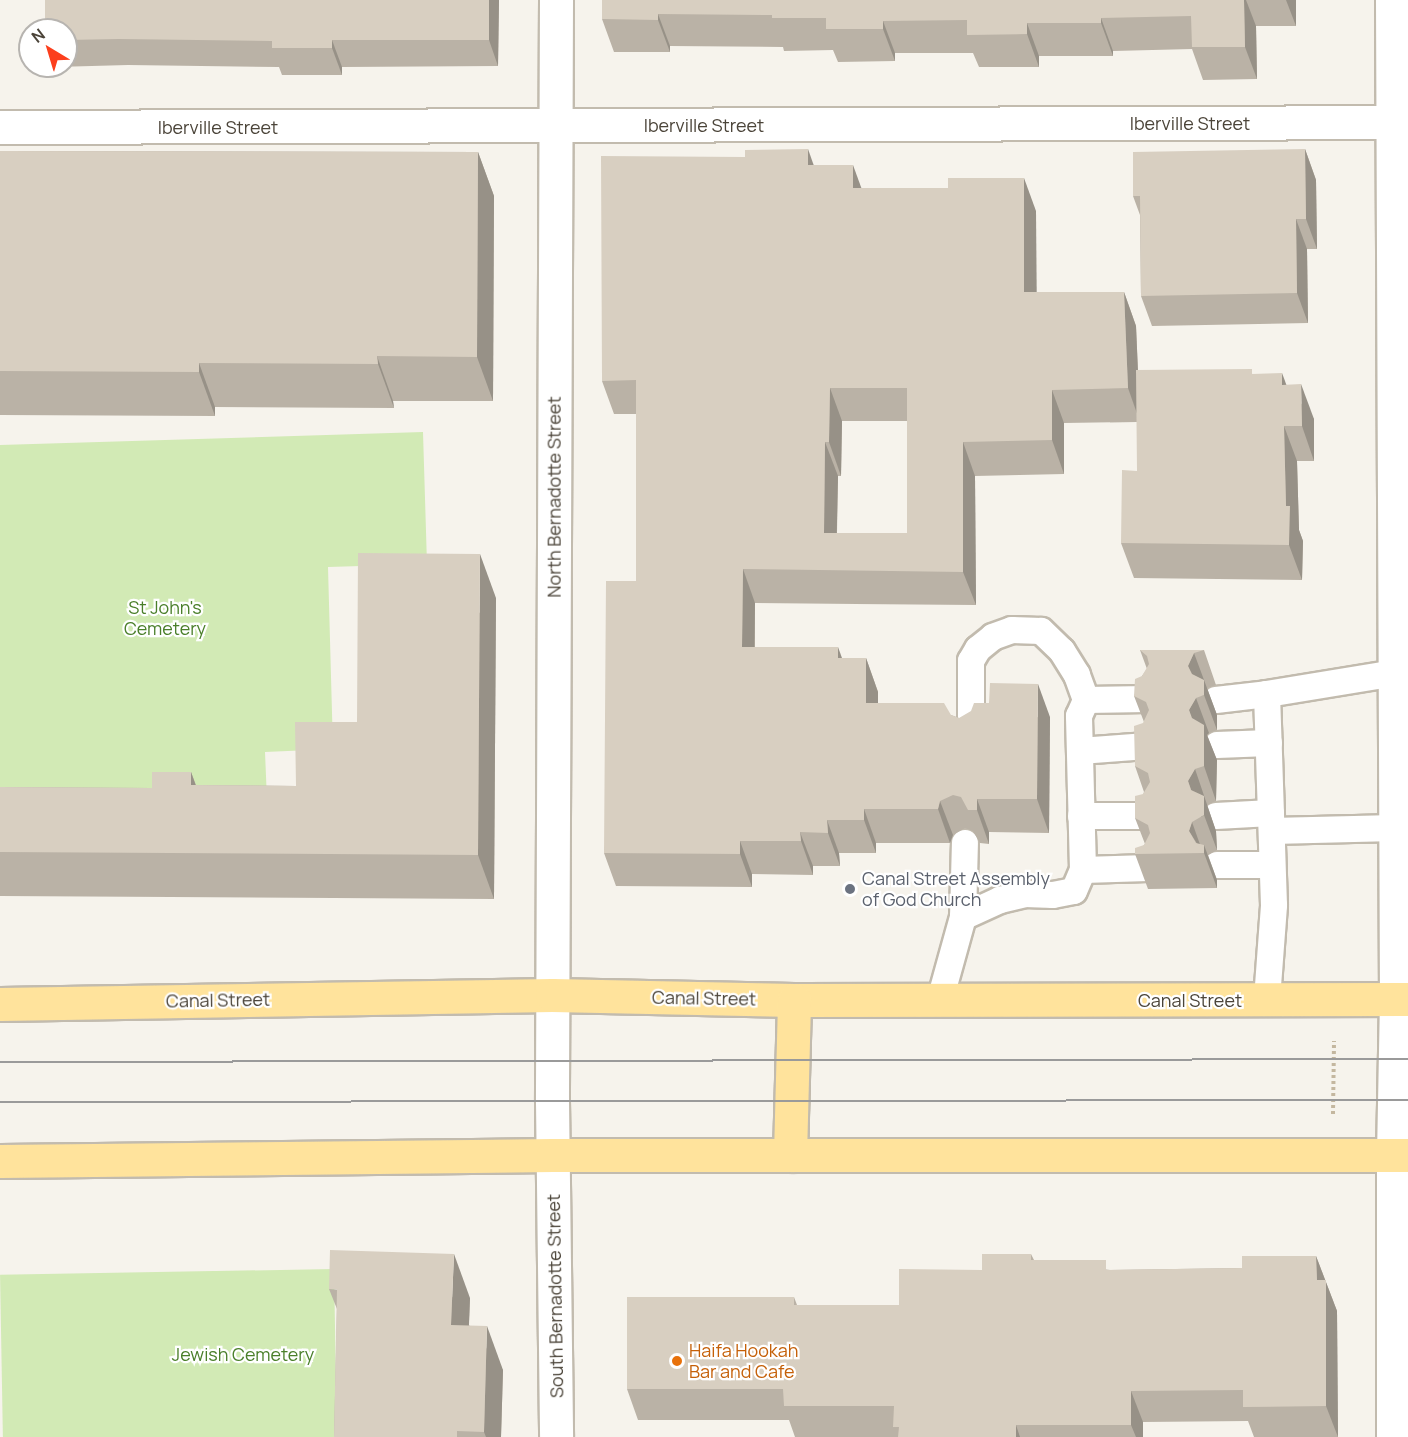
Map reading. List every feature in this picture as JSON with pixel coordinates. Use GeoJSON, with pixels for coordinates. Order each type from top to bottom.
{"type":"FeatureCollection","features":[{"type":"Feature","properties":{"kind":"main road","name":"Canal Street"},"geometry":{"type":"LineString","coordinates":[[0,1004],[552,994],[794,1000],[1402,999]]}},
{"type":"Feature","properties":{"kind":"main road"},"geometry":{"type":"LineString","coordinates":[[790,1155],[794,1000]]}},
{"type":"Feature","properties":{"kind":"main road"},"geometry":{"type":"LineString","coordinates":[[0,1161],[553,1155],[1400,1154]]}},
{"type":"Feature","properties":{"kind":"street","name":"North Bernadotte Street"},"geometry":{"type":"LineString","coordinates":[[553,1155],[555,0]]}},
{"type":"Feature","properties":{"kind":"street"},"geometry":{"type":"LineString","coordinates":[[1392,0],[1400,122],[1395,828],[1402,999],[1393,1437]]}},
{"type":"Feature","properties":{"kind":"street","name":"Iberville Street"},"geometry":{"type":"LineString","coordinates":[[0,127],[1400,122]]}},
{"type":"Feature","properties":{"kind":"street","name":"South Bernadotte Street"},"geometry":{"type":"LineString","coordinates":[[553,1155],[556,1437]]}},
{"type":"Feature","properties":{"kind":"lane"},"geometry":{"type":"LineString","coordinates":[[963,917],[1000,900],[1025,894],[1053,895],[1074,891],[1083,870],[1079,716],[1086,700],[1077,675],[1062,651],[1041,631],[1012,630],[993,637],[978,649],[971,661],[971,736]]}},
{"type":"Feature","properties":{"kind":"lane"},"geometry":{"type":"LineString","coordinates":[[1216,700],[1395,673]]}},
{"type":"Feature","properties":{"kind":"lane"},"geometry":{"type":"LineString","coordinates":[[1267,694],[1274,905],[1267,999]]}},
{"type":"Feature","properties":{"kind":"lane"},"geometry":{"type":"LineString","coordinates":[[1086,700],[1148,699]]}},
{"type":"Feature","properties":{"kind":"lane"},"geometry":{"type":"LineString","coordinates":[[1217,745],[1269,743]]}},
{"type":"Feature","properties":{"kind":"lane"},"geometry":{"type":"LineString","coordinates":[[1080,751],[1147,746]]}},
{"type":"Feature","properties":{"kind":"lane"},"geometry":{"type":"LineString","coordinates":[[1081,816],[1148,816]]}},
{"type":"Feature","properties":{"kind":"lane"},"geometry":{"type":"LineString","coordinates":[[1216,816],[1271,822],[1395,828]]}},
{"type":"Feature","properties":{"kind":"lane"},"geometry":{"type":"LineString","coordinates":[[940,1000],[963,917],[965,843]]}},
{"type":"Feature","properties":{"kind":"lane"},"geometry":{"type":"LineString","coordinates":[[1217,865],[1272,865]]}},
{"type":"Feature","properties":{"kind":"lane"},"geometry":{"type":"LineString","coordinates":[[1083,870],[1148,868]]}},
{"type":"Feature","properties":{"kind":"path"},"geometry":{"type":"LineString","coordinates":[[1334,1118],[1335,1038]]}},
{"type":"Feature","properties":{"kind":"green space","name":"St John's Cemetery"},"geometry":{"type":"Polygon","coordinates":[[[423,432],[427,564],[328,567],[333,749],[265,752],[267,800],[0,808],[0,445],[423,432]]]}},
{"type":"Feature","properties":{"kind":"green space","name":"Jewish Cemetery"},"geometry":{"type":"Polygon","coordinates":[[[334,1269],[337,1437],[3,1437],[0,1275],[334,1269]]]}},
{"type":"Feature","properties":{"kind":"building"},"geometry":{"type":"Polygon","coordinates":[[[45,0],[489,0],[489,40],[332,40],[332,48],[272,48],[272,41],[78,40],[78,18],[45,18],[45,0]]]}},
{"type":"Feature","properties":{"kind":"building"},"geometry":{"type":"Polygon","coordinates":[[[602,0],[1244,0],[1245,47],[1192,47],[1191,16],[1101,18],[1101,23],[1027,23],[1027,34],[967,35],[967,20],[883,21],[883,29],[826,29],[826,18],[772,18],[772,15],[658,14],[658,20],[602,19],[602,0]]]}},
{"type":"Feature","properties":{"kind":"building"},"geometry":{"type":"Polygon","coordinates":[[[808,149],[808,165],[853,165],[853,188],[948,188],[948,178],[1024,178],[1024,292],[1124,292],[1128,388],[1052,390],[1052,440],[963,442],[963,572],[743,569],[742,647],[838,647],[838,658],[866,658],[866,703],[944,703],[951,715],[959,718],[971,711],[974,703],[989,703],[990,683],[1038,684],[1037,799],[977,799],[977,810],[968,810],[961,797],[953,795],[940,801],[938,809],[864,809],[864,820],[827,820],[828,833],[800,832],[801,841],[740,841],[740,854],[604,853],[606,581],[636,581],[636,380],[602,381],[601,156],[745,157],[745,150],[808,149]],[[830,388],[829,442],[825,442],[824,533],[907,533],[907,388],[830,388]]]}},
{"type":"Feature","properties":{"kind":"building"},"geometry":{"type":"Polygon","coordinates":[[[1305,149],[1306,219],[1296,219],[1297,293],[1141,296],[1140,196],[1133,196],[1133,152],[1305,149]]]}},
{"type":"Feature","properties":{"kind":"building"},"geometry":{"type":"Polygon","coordinates":[[[0,151],[478,152],[477,357],[377,356],[378,364],[199,363],[199,372],[0,371],[0,151]]]}},
{"type":"Feature","properties":{"kind":"building"},"geometry":{"type":"Polygon","coordinates":[[[1252,369],[1252,374],[1282,373],[1282,385],[1301,384],[1302,426],[1284,426],[1286,506],[1290,506],[1289,545],[1121,543],[1122,470],[1137,471],[1136,370],[1252,369]]]}},
{"type":"Feature","properties":{"kind":"building"},"geometry":{"type":"Polygon","coordinates":[[[358,553],[480,554],[478,855],[0,852],[0,787],[152,788],[152,772],[191,772],[191,785],[296,786],[295,722],[357,722],[358,553]]]}},
{"type":"Feature","properties":{"kind":"building"},"geometry":{"type":"Polygon","coordinates":[[[1140,650],[1204,650],[1194,653],[1188,666],[1192,674],[1204,680],[1204,695],[1196,698],[1189,710],[1192,718],[1204,725],[1204,766],[1195,769],[1188,781],[1191,790],[1204,796],[1204,815],[1192,822],[1189,831],[1196,843],[1204,845],[1204,853],[1135,854],[1135,848],[1144,845],[1150,833],[1148,825],[1135,818],[1135,796],[1143,794],[1150,782],[1148,773],[1135,766],[1134,726],[1143,723],[1149,710],[1146,702],[1134,696],[1135,679],[1142,676],[1149,664],[1147,656],[1140,650]]]}},
{"type":"Feature","properties":{"kind":"building"},"geometry":{"type":"Polygon","coordinates":[[[330,1250],[454,1254],[451,1325],[487,1326],[484,1432],[457,1431],[457,1437],[334,1437],[337,1289],[329,1289],[330,1250]]]}},
{"type":"Feature","properties":{"kind":"building"},"geometry":{"type":"Polygon","coordinates":[[[982,1254],[1031,1254],[1031,1260],[1106,1260],[1106,1270],[1242,1268],[1242,1256],[1316,1256],[1317,1280],[1326,1280],[1326,1406],[1243,1407],[1243,1390],[1131,1391],[1131,1425],[1016,1425],[1016,1437],[898,1437],[899,1427],[893,1427],[894,1406],[784,1406],[783,1389],[627,1389],[627,1297],[794,1297],[794,1305],[899,1305],[899,1269],[982,1270],[982,1254]]]}},
{"type":"Feature","properties":{"kind":"tram line"},"geometry":{"type":"LineString","coordinates":[[0,1062],[1408,1059]]}},
{"type":"Feature","properties":{"kind":"tram line"},"geometry":{"type":"LineString","coordinates":[[0,1102],[1408,1100]]}},
{"type":"Feature","properties":{"kind":"place","name":"Canal Street Assembly of God Church"},"geometry":{"type":"Point","coordinates":[850,889]}},
{"type":"Feature","properties":{"kind":"place","name":"Haifa Hookah Bar and Cafe"},"geometry":{"type":"Point","coordinates":[677,1361]}}]}
